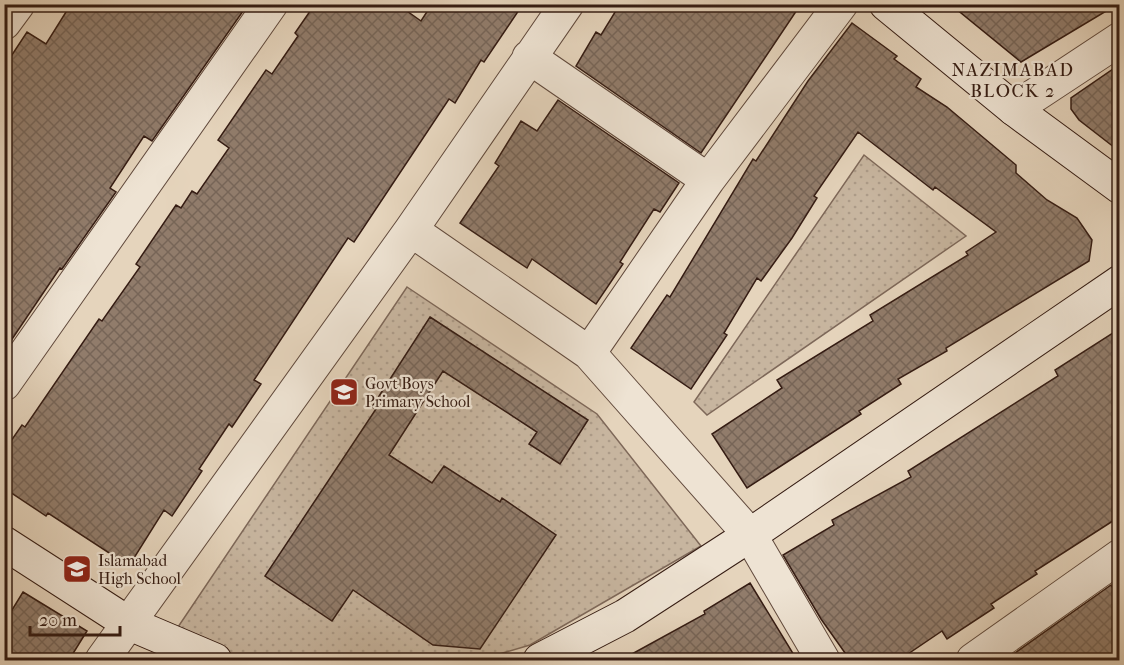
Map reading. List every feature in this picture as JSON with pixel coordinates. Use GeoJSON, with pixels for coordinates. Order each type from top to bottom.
{"type":"FeatureCollection","features":[{"type":"Feature","properties":{"kind":"street"},"geometry":{"type":"LineString","coordinates":[[4,23],[18,4]]}},
{"type":"Feature","properties":{"kind":"street"},"geometry":{"type":"LineString","coordinates":[[4,384],[271,4]]}},
{"type":"Feature","properties":{"kind":"street"},"geometry":{"type":"LineString","coordinates":[[102,660],[411,230],[567,4]]}},
{"type":"Feature","properties":{"kind":"street"},"geometry":{"type":"LineString","coordinates":[[589,352],[708,180],[841,4]]}},
{"type":"Feature","properties":{"kind":"street"},"geometry":{"type":"LineString","coordinates":[[886,4],[1014,109],[1119,187]]}},
{"type":"Feature","properties":{"kind":"street"},"geometry":{"type":"LineString","coordinates":[[1014,109],[1119,39]]}},
{"type":"Feature","properties":{"kind":"street"},"geometry":{"type":"LineString","coordinates":[[529,57],[708,180]]}},
{"type":"Feature","properties":{"kind":"street"},"geometry":{"type":"LineString","coordinates":[[411,230],[589,352],[750,534],[823,660]]}},
{"type":"Feature","properties":{"kind":"street"},"geometry":{"type":"LineString","coordinates":[[547,659],[625,616],[750,534],[1119,282]]}},
{"type":"Feature","properties":{"kind":"street"},"geometry":{"type":"LineString","coordinates":[[4,543],[128,623],[215,660]]}},
{"type":"Feature","properties":{"kind":"street"},"geometry":{"type":"LineString","coordinates":[[973,660],[1119,556]]}},
{"type":"Feature","properties":{"kind":"shaded area"},"geometry":{"type":"Polygon","coordinates":[[[864,155],[966,236],[707,415],[694,402],[864,155]]]}},
{"type":"Feature","properties":{"kind":"shaded area"},"geometry":{"type":"Polygon","coordinates":[[[407,287],[597,414],[701,546],[530,645],[479,660],[238,660],[178,627],[407,287]]]}},
{"type":"Feature","properties":{"kind":"building"},"geometry":{"type":"Polygon","coordinates":[[[71,4],[248,4],[152,141],[144,136],[110,188],[116,192],[62,269],[60,268],[4,351],[4,67],[27,32],[46,44],[71,4]]]}},
{"type":"Feature","properties":{"kind":"building"},"geometry":{"type":"Polygon","coordinates":[[[315,4],[397,4],[421,21],[432,4],[523,4],[484,62],[481,60],[455,103],[449,99],[354,242],[348,238],[254,380],[261,384],[232,427],[229,424],[199,469],[202,471],[172,516],[164,510],[129,566],[48,513],[46,516],[4,488],[4,451],[22,425],[25,427],[99,319],[102,321],[140,267],[136,264],[176,205],[181,208],[192,191],[197,194],[229,148],[218,140],[266,70],[272,74],[298,36],[295,33],[315,4]]]}},
{"type":"Feature","properties":{"kind":"building"},"geometry":{"type":"Polygon","coordinates":[[[620,4],[801,4],[701,153],[576,66],[596,32],[601,35],[620,4]]]}},
{"type":"Feature","properties":{"kind":"building"},"geometry":{"type":"Polygon","coordinates":[[[950,4],[1118,4],[1021,62],[950,4]]]}},
{"type":"Feature","properties":{"kind":"building"},"geometry":{"type":"Polygon","coordinates":[[[852,23],[897,56],[894,59],[921,79],[916,87],[947,107],[1016,165],[1016,173],[1047,200],[1077,218],[1092,240],[1089,261],[946,348],[947,351],[898,379],[901,384],[859,411],[861,414],[747,488],[712,434],[782,388],[777,380],[873,321],[870,315],[968,255],[966,252],[996,232],[935,187],[933,190],[858,132],[814,196],[817,198],[792,238],[761,281],[757,278],[724,333],[727,335],[691,389],[631,348],[667,295],[670,297],[753,159],[756,161],[808,81],[852,23]]]}},
{"type":"Feature","properties":{"kind":"building"},"geometry":{"type":"Polygon","coordinates":[[[1119,65],[1119,151],[1079,120],[1071,109],[1071,98],[1119,65]]]}},
{"type":"Feature","properties":{"kind":"building"},"geometry":{"type":"Polygon","coordinates":[[[558,100],[679,183],[660,212],[654,209],[620,262],[623,264],[596,304],[532,259],[527,268],[460,223],[499,166],[495,163],[521,121],[537,131],[558,100]]]}},
{"type":"Feature","properties":{"kind":"building"},"geometry":{"type":"Polygon","coordinates":[[[430,317],[588,420],[560,464],[529,444],[537,432],[443,371],[389,455],[432,483],[444,466],[500,502],[502,498],[556,535],[480,649],[433,645],[353,590],[332,621],[265,576],[376,409],[372,407],[430,317]]]}},
{"type":"Feature","properties":{"kind":"building"},"geometry":{"type":"Polygon","coordinates":[[[1119,329],[1119,517],[1035,571],[1037,574],[991,604],[994,608],[947,639],[942,631],[899,660],[850,660],[821,619],[783,555],[834,525],[832,520],[911,477],[908,471],[1058,376],[1055,370],[1119,329]]]}},
{"type":"Feature","properties":{"kind":"building"},"geometry":{"type":"Polygon","coordinates":[[[750,583],[797,660],[621,660],[705,614],[704,611],[750,583]]]}},
{"type":"Feature","properties":{"kind":"building"},"geometry":{"type":"Polygon","coordinates":[[[1111,585],[1119,598],[1119,660],[1005,660],[1111,585]]]}},
{"type":"Feature","properties":{"kind":"building"},"geometry":{"type":"Polygon","coordinates":[[[23,592],[87,631],[69,660],[4,660],[4,623],[23,592]]]}},
{"type":"Feature","properties":{"kind":"place","name":"Govt Boys Primary School"},"geometry":{"type":"Point","coordinates":[344,392]}},
{"type":"Feature","properties":{"kind":"place","name":"Islamabad High School"},"geometry":{"type":"Point","coordinates":[77,569]}},
{"type":"Feature","properties":{"kind":"district","name":"NAZIMABAD BLOCK 2"},"geometry":{"type":"Point","coordinates":[1013,80]}}]}
